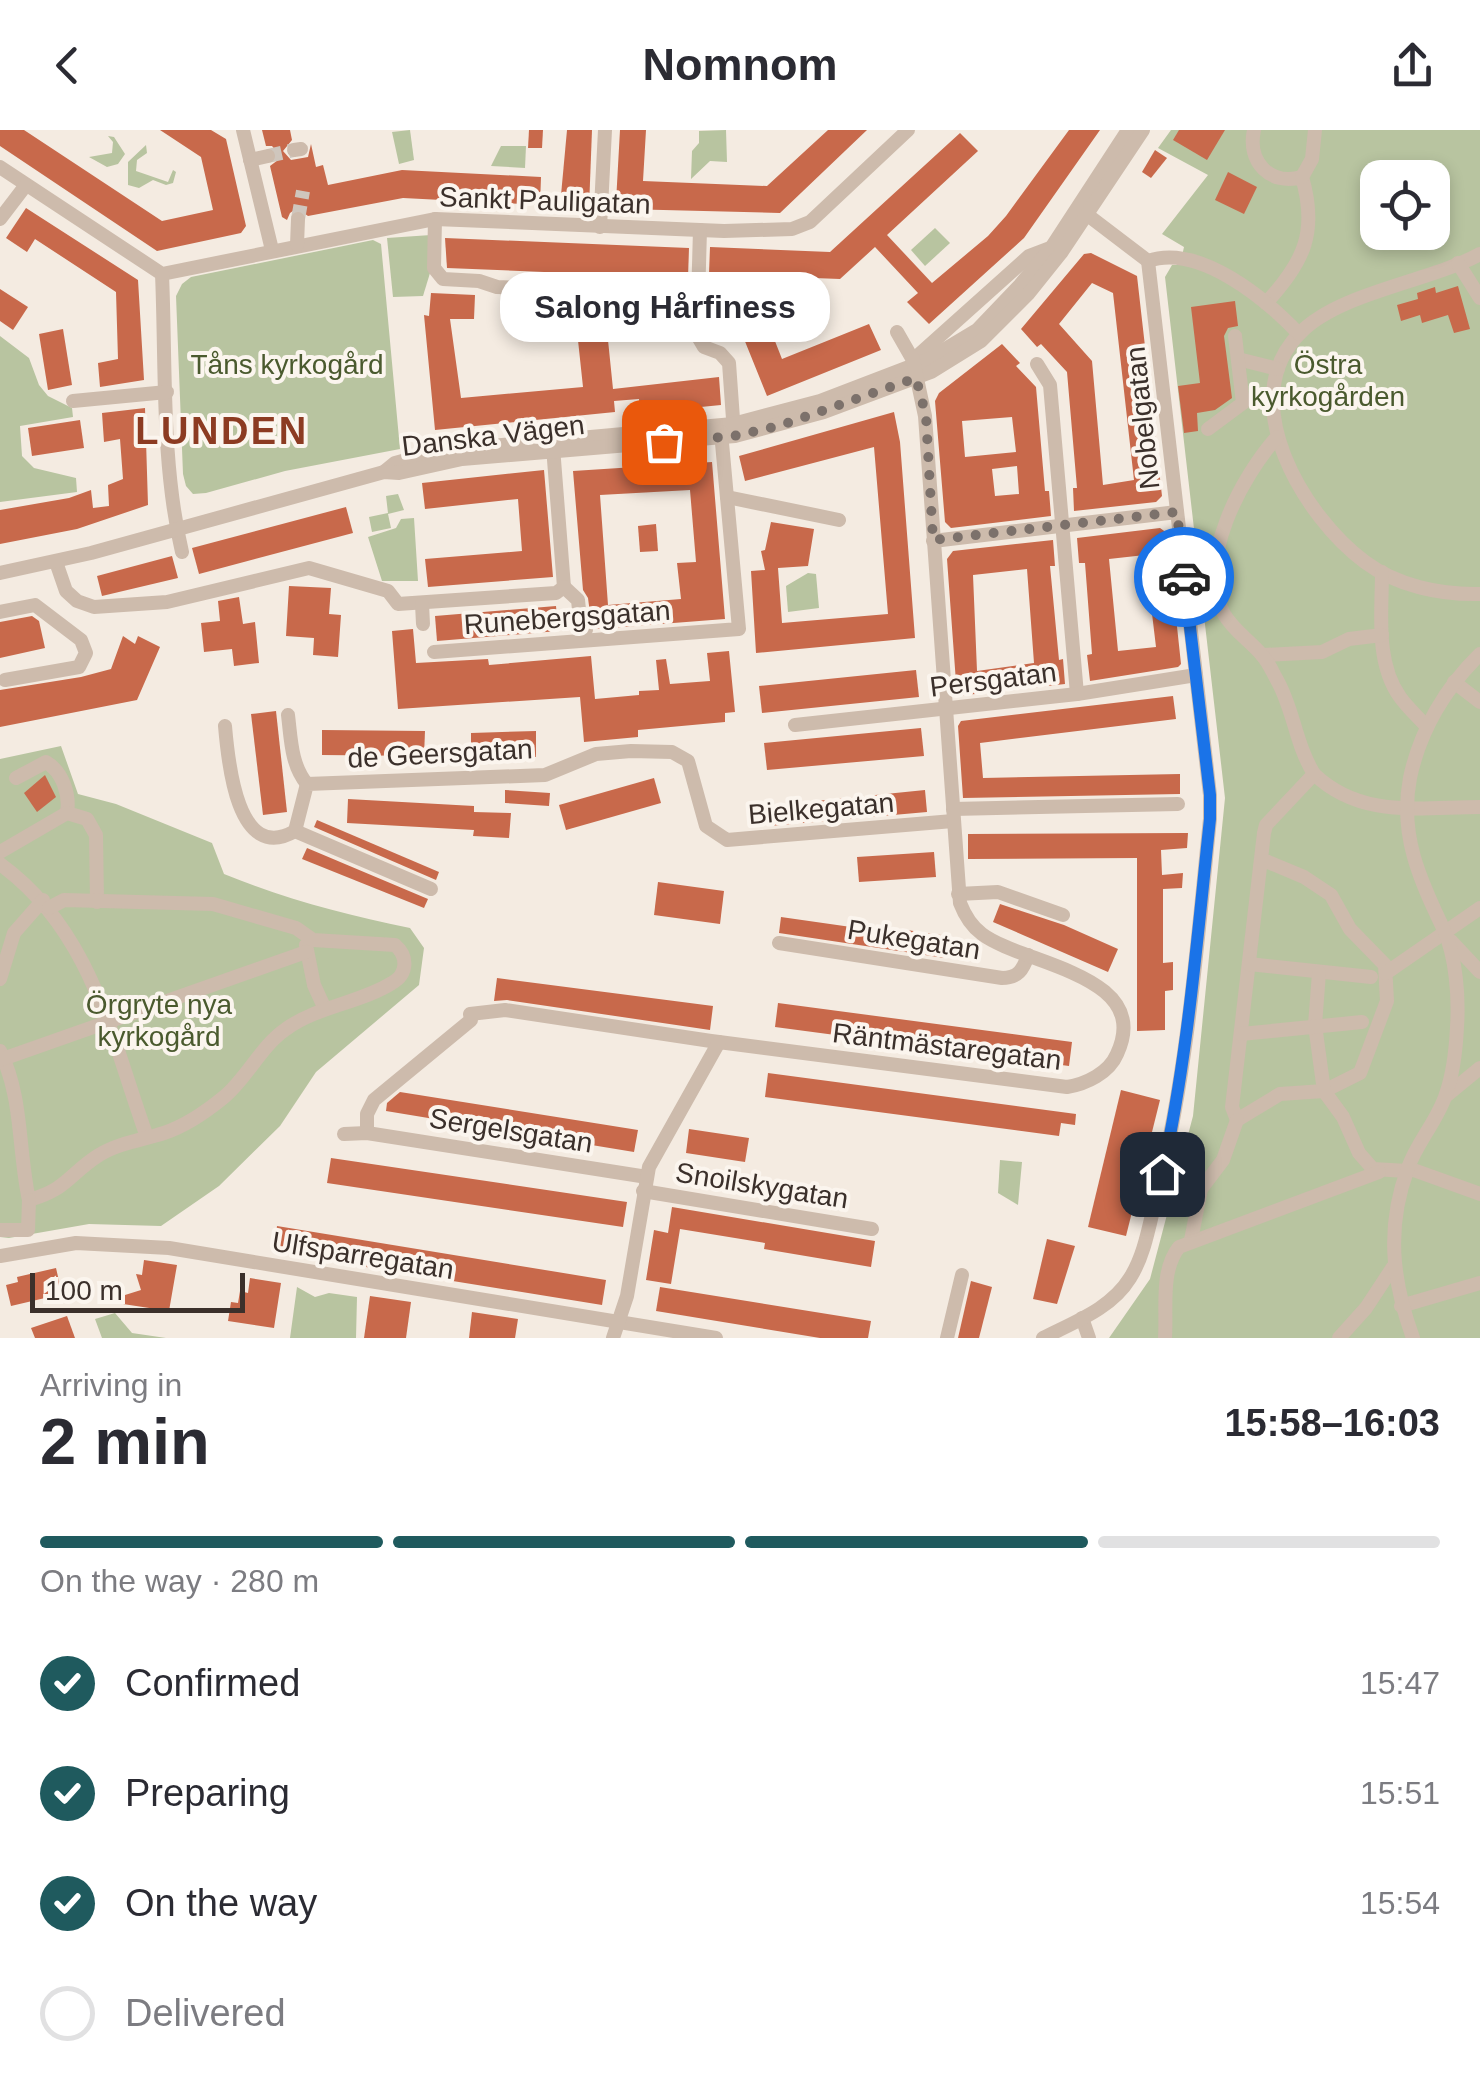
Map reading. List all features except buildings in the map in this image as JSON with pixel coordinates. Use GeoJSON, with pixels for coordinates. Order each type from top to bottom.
{"type":"FeatureCollection","features":[{"type":"Feature","properties":{"kind":"street"},"geometry":{"type":"LineString","coordinates":[[600,227],[605,130]]}},
{"type":"Feature","properties":{"kind":"street","name":"Sankt Pauligatan"},"geometry":{"type":"LineString","coordinates":[[162,274],[435,219],[700,230],[792,229],[810,222],[908,130]]}},
{"type":"Feature","properties":{"kind":"street","name":"Danska Vägen"},"geometry":{"type":"LineString","coordinates":[[914,368],[960,356],[1002,320],[1048,270],[1128,130]]}},
{"type":"Feature","properties":{"kind":"street","name":"Danska Vägen"},"geometry":{"type":"LineString","coordinates":[[0,574],[56,562],[384,472],[395,463],[445,452],[727,431],[824,412],[939,355],[977,330],[1082,211],[1144,130]]}},
{"type":"Feature","properties":{"kind":"street"},"geometry":{"type":"LineString","coordinates":[[1254,130],[1252,140],[1261,169],[1276,178],[1302,177]]}},
{"type":"Feature","properties":{"kind":"street"},"geometry":{"type":"LineString","coordinates":[[1266,303],[1296,268],[1306,236],[1310,204],[1302,177],[1312,160],[1316,130]]}},
{"type":"Feature","properties":{"kind":"street"},"geometry":{"type":"LineString","coordinates":[[241,132],[272,250]]}},
{"type":"Feature","properties":{"kind":"street"},"geometry":{"type":"LineString","coordinates":[[250,160],[268,156]]}},
{"type":"Feature","properties":{"kind":"street"},"geometry":{"type":"LineString","coordinates":[[0,167],[162,274],[176,527],[182,552]]}},
{"type":"Feature","properties":{"kind":"street"},"geometry":{"type":"LineString","coordinates":[[0,219],[26,184]]}},
{"type":"Feature","properties":{"kind":"street"},"geometry":{"type":"LineString","coordinates":[[1082,211],[1148,261],[1172,257],[1208,266],[1266,303],[1299,334]]}},
{"type":"Feature","properties":{"kind":"street"},"geometry":{"type":"LineString","coordinates":[[435,219],[434,268],[443,279],[516,288],[667,293]]}},
{"type":"Feature","properties":{"kind":"street"},"geometry":{"type":"LineString","coordinates":[[297,244],[298,220]]}},
{"type":"Feature","properties":{"kind":"street"},"geometry":{"type":"LineString","coordinates":[[700,230],[697,335],[704,348],[720,353],[728,362],[728,497],[840,520]]}},
{"type":"Feature","properties":{"kind":"street"},"geometry":{"type":"LineString","coordinates":[[1480,254],[1312,322],[1285,352],[1272,396],[1277,437],[1300,486],[1327,525],[1367,564],[1435,592],[1480,594]]}},
{"type":"Feature","properties":{"kind":"street","name":"Nobelgatan"},"geometry":{"type":"LineString","coordinates":[[1082,1318],[1109,1302],[1130,1278],[1145,1240],[1178,1102],[1210,819],[1148,261]]}},
{"type":"Feature","properties":{"kind":"street"},"geometry":{"type":"LineString","coordinates":[[1458,263],[1480,298]]}},
{"type":"Feature","properties":{"kind":"street","name":"Räntmästaregatan"},"geometry":{"type":"LineString","coordinates":[[470,1014],[505,1010],[1061,1086],[1080,1085],[1105,1070],[1117,1056],[1121,1024],[1107,991],[979,932],[966,917],[958,894],[926,416],[914,368],[897,332]]}},
{"type":"Feature","properties":{"kind":"street"},"geometry":{"type":"LineString","coordinates":[[1208,429],[1243,402],[1235,336]]}},
{"type":"Feature","properties":{"kind":"street"},"geometry":{"type":"LineString","coordinates":[[1238,359],[1278,369]]}},
{"type":"Feature","properties":{"kind":"street"},"geometry":{"type":"LineString","coordinates":[[1036,364],[1050,386],[1077,694]]}},
{"type":"Feature","properties":{"kind":"street"},"geometry":{"type":"LineString","coordinates":[[72,401],[167,392]]}},
{"type":"Feature","properties":{"kind":"street"},"geometry":{"type":"LineString","coordinates":[[1277,437],[1242,483],[1220,546],[1216,580],[1218,602],[1225,616],[1263,655],[1281,686],[1297,741],[1314,774],[1330,788],[1354,801],[1380,808],[1480,807]]}},
{"type":"Feature","properties":{"kind":"street"},"geometry":{"type":"LineString","coordinates":[[552,447],[564,588],[578,600],[580,629],[586,630]]}},
{"type":"Feature","properties":{"kind":"street","name":"Runebergsgatan"},"geometry":{"type":"LineString","coordinates":[[434,652],[704,640],[739,629],[728,497]]}},
{"type":"Feature","properties":{"kind":"street"},"geometry":{"type":"LineString","coordinates":[[933,540],[1177,512]]}},
{"type":"Feature","properties":{"kind":"street"},"geometry":{"type":"LineString","coordinates":[[56,562],[66,591],[94,607],[167,602],[309,568],[388,591],[395,602],[422,604],[556,593],[564,588]]}},
{"type":"Feature","properties":{"kind":"street"},"geometry":{"type":"LineString","coordinates":[[1382,572],[1382,635],[1390,678],[1400,697],[1427,726]]}},
{"type":"Feature","properties":{"kind":"street"},"geometry":{"type":"LineString","coordinates":[[422,604],[423,624]]}},
{"type":"Feature","properties":{"kind":"street"},"geometry":{"type":"LineString","coordinates":[[0,612],[35,605],[81,640],[86,653],[80,667],[5,680]]}},
{"type":"Feature","properties":{"kind":"street"},"geometry":{"type":"LineString","coordinates":[[1263,655],[1322,652],[1349,639],[1382,635]]}},
{"type":"Feature","properties":{"kind":"street"},"geometry":{"type":"LineString","coordinates":[[1480,654],[1454,682],[1427,726],[1410,775],[1406,809],[1408,839],[1417,874],[1445,932],[1460,954],[1480,972]]}},
{"type":"Feature","properties":{"kind":"street","name":"Persgatan"},"geometry":{"type":"LineString","coordinates":[[795,726],[1077,694],[1196,675]]}},
{"type":"Feature","properties":{"kind":"street"},"geometry":{"type":"LineString","coordinates":[[1454,682],[1480,702]]}},
{"type":"Feature","properties":{"kind":"street"},"geometry":{"type":"LineString","coordinates":[[225,726],[237,802],[247,821],[270,836],[288,835],[296,831],[308,784],[298,774],[294,761],[288,715]]}},
{"type":"Feature","properties":{"kind":"street","name":"de Geersgatan"},"geometry":{"type":"LineString","coordinates":[[308,784],[544,774],[596,754],[631,751],[672,752],[688,762]]}},
{"type":"Feature","properties":{"kind":"street"},"geometry":{"type":"LineString","coordinates":[[16,778],[46,762],[54,767],[70,798],[67,814]]}},
{"type":"Feature","properties":{"kind":"street","name":"Bielkegatan"},"geometry":{"type":"LineString","coordinates":[[688,762],[706,826],[727,840],[953,815],[1178,804]]}},
{"type":"Feature","properties":{"kind":"street"},"geometry":{"type":"LineString","coordinates":[[1190,1240],[1200,1191],[1225,1156],[1237,1120],[1232,1107],[1266,825],[1314,774]]}},
{"type":"Feature","properties":{"kind":"street"},"geometry":{"type":"LineString","coordinates":[[0,852],[67,814],[87,819],[96,834],[96,902]]}},
{"type":"Feature","properties":{"kind":"street"},"geometry":{"type":"LineString","coordinates":[[296,831],[431,889]]}},
{"type":"Feature","properties":{"kind":"street"},"geometry":{"type":"LineString","coordinates":[[1237,1120],[1280,1094],[1324,1091],[1354,1079],[1364,1066],[1386,1001],[1378,975],[1381,959],[1355,935],[1333,897],[1316,884],[1261,859]]}},
{"type":"Feature","properties":{"kind":"street"},"geometry":{"type":"LineString","coordinates":[[0,864],[46,904],[69,935],[108,1022],[148,1138]]}},
{"type":"Feature","properties":{"kind":"street"},"geometry":{"type":"LineString","coordinates":[[958,894],[998,892],[1063,915]]}},
{"type":"Feature","properties":{"kind":"street"},"geometry":{"type":"LineString","coordinates":[[0,979],[14,933],[46,904],[64,900],[213,904],[268,918],[313,940],[395,945],[403,952],[405,964],[394,982],[284,1030],[226,1096],[193,1119],[100,1154],[62,1188],[28,1200]]}},
{"type":"Feature","properties":{"kind":"street"},"geometry":{"type":"LineString","coordinates":[[1249,964],[1320,974],[1378,975],[1480,908]]}},
{"type":"Feature","properties":{"kind":"street"},"geometry":{"type":"LineString","coordinates":[[1413,1338],[1392,1266],[1396,1208],[1408,1169],[1446,1096],[1457,1029],[1456,991],[1445,932]]}},
{"type":"Feature","properties":{"kind":"street"},"geometry":{"type":"LineString","coordinates":[[307,935],[306,952],[325,1010]]}},
{"type":"Feature","properties":{"kind":"street","name":"Pukegatan"},"geometry":{"type":"LineString","coordinates":[[779,942],[1002,978],[1020,972],[1028,955]]}},
{"type":"Feature","properties":{"kind":"street"},"geometry":{"type":"LineString","coordinates":[[0,1230],[28,1230],[18,1112],[1,1056],[306,952]]}},
{"type":"Feature","properties":{"kind":"street"},"geometry":{"type":"LineString","coordinates":[[1320,974],[1315,1025],[1324,1091],[1362,1157],[1379,1172]]}},
{"type":"Feature","properties":{"kind":"street","name":"Sergelsgatan"},"geometry":{"type":"LineString","coordinates":[[367,1133],[374,1100],[470,1020],[470,1014]]}},
{"type":"Feature","properties":{"kind":"street"},"geometry":{"type":"LineString","coordinates":[[1241,1034],[1362,1022]]}},
{"type":"Feature","properties":{"kind":"street"},"geometry":{"type":"LineString","coordinates":[[613,1338],[627,1296],[645,1184],[657,1151],[719,1042]]}},
{"type":"Feature","properties":{"kind":"street"},"geometry":{"type":"LineString","coordinates":[[1446,1096],[1480,1068]]}},
{"type":"Feature","properties":{"kind":"street","name":"Sergelsgatan"},"geometry":{"type":"LineString","coordinates":[[344,1134],[367,1133],[645,1184]]}},
{"type":"Feature","properties":{"kind":"street"},"geometry":{"type":"LineString","coordinates":[[1165,1338],[1170,1260],[1178,1247],[1190,1240],[1227,1231],[1379,1172],[1408,1169],[1480,1194]]}},
{"type":"Feature","properties":{"kind":"street","name":"Snoilskygatan"},"geometry":{"type":"LineString","coordinates":[[645,1184],[872,1229]]}},
{"type":"Feature","properties":{"kind":"street","name":"Ulfsparregatan"},"geometry":{"type":"LineString","coordinates":[[0,1256],[76,1244],[168,1248],[716,1338]]}},
{"type":"Feature","properties":{"kind":"street"},"geometry":{"type":"LineString","coordinates":[[1339,1338],[1366,1308],[1392,1266]]}},
{"type":"Feature","properties":{"kind":"street"},"geometry":{"type":"LineString","coordinates":[[947,1338],[962,1275]]}},
{"type":"Feature","properties":{"kind":"street"},"geometry":{"type":"LineString","coordinates":[[1401,1306],[1480,1282]]}},
{"type":"Feature","properties":{"kind":"street"},"geometry":{"type":"LineString","coordinates":[[1043,1338],[1082,1318],[1088,1338]]}},
{"type":"Feature","properties":{"kind":"green space"},"geometry":{"type":"Polygon","coordinates":[[[410,130],[414,160],[399,164],[392,132],[410,130]]]}},
{"type":"Feature","properties":{"kind":"green space"},"geometry":{"type":"Polygon","coordinates":[[[726,130],[727,162],[710,161],[691,179],[692,151],[699,143],[699,131],[726,130]]]}},
{"type":"Feature","properties":{"kind":"green space","name":"Östra kyrkogården"},"geometry":{"type":"Polygon","coordinates":[[[1171,130],[1480,130],[1480,1338],[1109,1338],[1150,1279],[1193,1116],[1225,798],[1165,277],[1172,265],[1180,265],[1184,247],[1162,234],[1208,175],[1158,148],[1171,130]]]}},
{"type":"Feature","properties":{"kind":"green space"},"geometry":{"type":"Polygon","coordinates":[[[108,136],[114,137],[125,154],[118,164],[107,167],[89,157],[112,153],[113,142],[108,136]]]}},
{"type":"Feature","properties":{"kind":"green space"},"geometry":{"type":"Polygon","coordinates":[[[146,145],[147,153],[137,160],[136,171],[168,182],[173,170],[173,183],[166,185],[153,180],[139,188],[128,185],[128,162],[146,145]]]}},
{"type":"Feature","properties":{"kind":"green space"},"geometry":{"type":"Polygon","coordinates":[[[501,146],[526,146],[525,168],[491,166],[501,146]]]}},
{"type":"Feature","properties":{"kind":"green space"},"geometry":{"type":"Polygon","coordinates":[[[935,228],[950,243],[925,266],[911,250],[935,228]]]}},
{"type":"Feature","properties":{"kind":"green space"},"geometry":{"type":"Polygon","coordinates":[[[431,235],[430,273],[423,296],[393,297],[387,238],[431,235]]]}},
{"type":"Feature","properties":{"kind":"green space","name":"Tåns kyrkogård"},"geometry":{"type":"Polygon","coordinates":[[[373,240],[381,244],[400,449],[193,494],[183,474],[176,296],[182,284],[191,277],[373,240]]]}},
{"type":"Feature","properties":{"kind":"green space"},"geometry":{"type":"Polygon","coordinates":[[[0,336],[29,358],[39,385],[48,396],[72,408],[73,417],[20,426],[22,456],[34,468],[76,478],[77,492],[0,502],[0,336]]]}},
{"type":"Feature","properties":{"kind":"green space"},"geometry":{"type":"Polygon","coordinates":[[[398,494],[404,510],[388,514],[391,528],[372,532],[369,517],[388,513],[386,496],[398,494]]]}},
{"type":"Feature","properties":{"kind":"green space"},"geometry":{"type":"Polygon","coordinates":[[[414,518],[418,581],[382,581],[368,537],[396,528],[401,519],[414,518]]]}},
{"type":"Feature","properties":{"kind":"green space"},"geometry":{"type":"Polygon","coordinates":[[[808,573],[816,574],[819,608],[788,612],[786,586],[808,573]]]}},
{"type":"Feature","properties":{"kind":"green space","name":"Örgryte nya kyrkogård"},"geometry":{"type":"Polygon","coordinates":[[[61,746],[78,794],[116,804],[212,843],[224,874],[316,906],[410,928],[424,948],[419,985],[316,1072],[280,1126],[219,1186],[161,1226],[89,1224],[0,1237],[0,759],[61,746]]]}},
{"type":"Feature","properties":{"kind":"green space"},"geometry":{"type":"Polygon","coordinates":[[[1000,1160],[1022,1162],[1018,1205],[998,1193],[1000,1160]]]}},
{"type":"Feature","properties":{"kind":"green space"},"geometry":{"type":"Polygon","coordinates":[[[297,1287],[315,1297],[329,1293],[357,1297],[356,1338],[290,1338],[297,1287]]]}},
{"type":"Feature","properties":{"kind":"green space"},"geometry":{"type":"Polygon","coordinates":[[[115,1313],[132,1333],[166,1338],[102,1338],[95,1319],[115,1313]]]}},
{"type":"Feature","properties":{"kind":"tunnel"},"geometry":{"type":"LineString","coordinates":[[268,156],[294,150]]}},
{"type":"Feature","properties":{"kind":"tunnel"},"geometry":{"type":"LineString","coordinates":[[298,219],[303,191]]}},
{"type":"Feature","properties":{"kind":"way so far"},"geometry":{"type":"LineString","coordinates":[[664,442],[734,436],[779,426],[916,378],[926,416],[933,540],[1177,512],[1184,577]]}},
{"type":"Feature","properties":{"kind":"place","name":"Salong Hårfiness"},"geometry":{"type":"Point","coordinates":[664,442]}},
{"type":"Feature","properties":{"kind":"district","name":"LUNDEN"},"geometry":{"type":"Point","coordinates":[222,431]}},
{"type":"Feature","properties":{"kind":"route"},"geometry":{"type":"LineString","coordinates":[[1162,1174],[1178,1102],[1210,819],[1184,577]]}}]}
